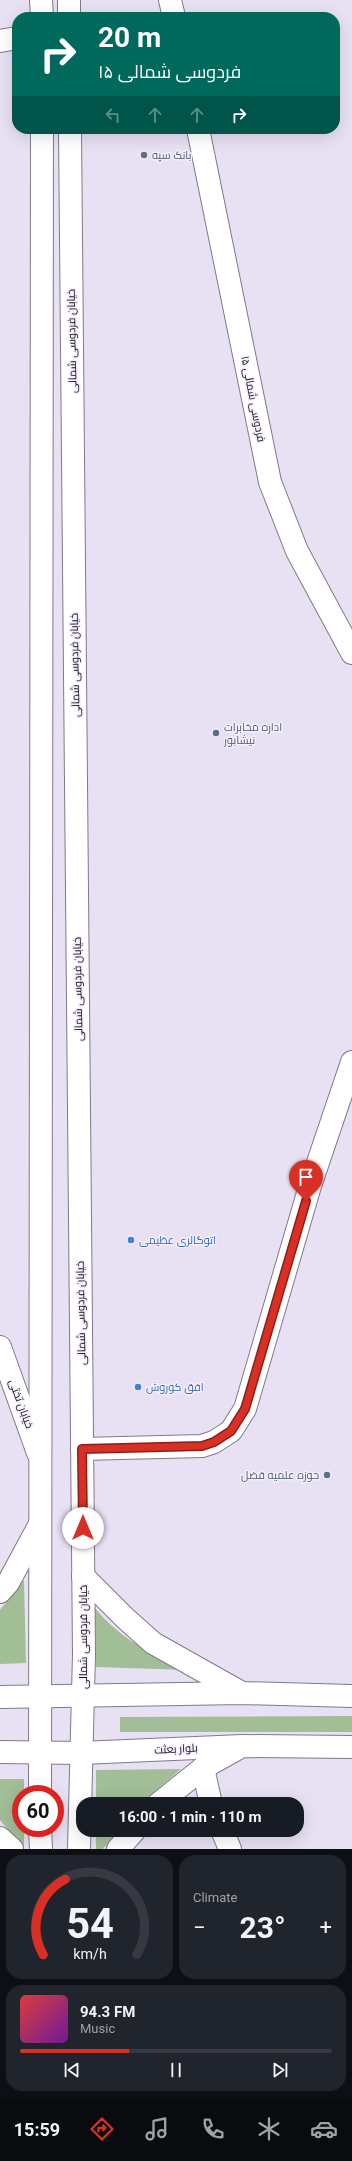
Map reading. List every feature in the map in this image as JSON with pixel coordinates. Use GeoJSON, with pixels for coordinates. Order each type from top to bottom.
{"type":"FeatureCollection","features":[{"type":"Feature","properties":{"kind":"main road"},"geometry":{"type":"LineString","coordinates":[[41,0],[42,12]]}},
{"type":"Feature","properties":{"kind":"main road"},"geometry":{"type":"LineString","coordinates":[[69,0],[69,12]]}},
{"type":"Feature","properties":{"kind":"main road"},"geometry":{"type":"LineString","coordinates":[[170,0],[173,12]]}},
{"type":"Feature","properties":{"kind":"main road"},"geometry":{"type":"LineString","coordinates":[[0,41],[12,39]]}},
{"type":"Feature","properties":{"kind":"main road"},"geometry":{"type":"LineString","coordinates":[[40,1785],[42,134]]}},
{"type":"Feature","properties":{"kind":"main road","name":"خیابان فردوسی شمالی"},"geometry":{"type":"LineString","coordinates":[[70,134],[83,1576],[83,1695],[80,1849]]}},
{"type":"Feature","properties":{"kind":"main road","name":"فردوسی شمالی ۱۵"},"geometry":{"type":"LineString","coordinates":[[199,134],[270,482],[297,551],[352,654]]}},
{"type":"Feature","properties":{"kind":"main road"},"geometry":{"type":"LineString","coordinates":[[82,1449],[202,1446],[223,1437],[238,1422],[253,1388],[310,1186],[352,1062]]}},
{"type":"Feature","properties":{"kind":"main road","name":"خیابان تختی"},"geometry":{"type":"LineString","coordinates":[[0,1346],[41,1461]]}},
{"type":"Feature","properties":{"kind":"main road"},"geometry":{"type":"LineString","coordinates":[[0,1592],[8,1583],[41,1521]]}},
{"type":"Feature","properties":{"kind":"main road"},"geometry":{"type":"LineString","coordinates":[[83,1576],[125,1618],[153,1643],[185,1659],[242,1693]]}},
{"type":"Feature","properties":{"kind":"main road"},"geometry":{"type":"LineString","coordinates":[[0,1697],[242,1693],[352,1696]]}},
{"type":"Feature","properties":{"kind":"main road"},"geometry":{"type":"LineString","coordinates":[[167,1797],[203,1768],[242,1746]]}},
{"type":"Feature","properties":{"kind":"main road","name":"بلوار بعثت"},"geometry":{"type":"LineString","coordinates":[[0,1752],[81,1754],[242,1746],[352,1747]]}},
{"type":"Feature","properties":{"kind":"main road"},"geometry":{"type":"LineString","coordinates":[[203,1768],[209,1797]]}},
{"type":"Feature","properties":{"kind":"main road"},"geometry":{"type":"LineString","coordinates":[[40,1837],[41,1849]]}},
{"type":"Feature","properties":{"kind":"main road"},"geometry":{"type":"LineString","coordinates":[[118,1849],[129,1837]]}},
{"type":"Feature","properties":{"kind":"main road"},"geometry":{"type":"LineString","coordinates":[[225,1837],[230,1849]]}},
{"type":"Feature","properties":{"kind":"main road"},"geometry":{"type":"LineString","coordinates":[[0,1838],[12,1849]]}},
{"type":"Feature","properties":{"kind":"green space"},"geometry":{"type":"Polygon","coordinates":[[[24,1580],[26,1663],[0,1664],[0,1610],[24,1580]]]}},
{"type":"Feature","properties":{"kind":"green space"},"geometry":{"type":"Polygon","coordinates":[[[95,1608],[114,1628],[136,1644],[187,1670],[96,1667],[95,1608]]]}},
{"type":"Feature","properties":{"kind":"green space"},"geometry":{"type":"Polygon","coordinates":[[[352,1716],[352,1732],[120,1732],[120,1717],[352,1716]]]}},
{"type":"Feature","properties":{"kind":"green space"},"geometry":{"type":"Polygon","coordinates":[[[181,1769],[148,1797],[96,1797],[96,1770],[181,1769]]]}},
{"type":"Feature","properties":{"kind":"green space"},"geometry":{"type":"Polygon","coordinates":[[[0,1779],[24,1779],[24,1785],[12,1785],[12,1834],[0,1820],[0,1779]]]}},
{"type":"Feature","properties":{"kind":"green space"},"geometry":{"type":"Polygon","coordinates":[[[14,1837],[24,1837],[24,1849],[14,1837]]]}},
{"type":"Feature","properties":{"kind":"green space"},"geometry":{"type":"Polygon","coordinates":[[[96,1837],[112,1837],[103,1849],[96,1849],[96,1837]]]}},
{"type":"Feature","properties":{"kind":"place","name":"بانک سپه"},"geometry":{"type":"Point","coordinates":[144,155]}},
{"type":"Feature","properties":{"kind":"place","name":"اداره مخابرات نیشابور"},"geometry":{"type":"Point","coordinates":[216,733]}},
{"type":"Feature","properties":{"kind":"place","name":"اتوگالری عظیمی"},"geometry":{"type":"Point","coordinates":[131,1240]}},
{"type":"Feature","properties":{"kind":"place","name":"افق کوروش"},"geometry":{"type":"Point","coordinates":[138,1387]}},
{"type":"Feature","properties":{"kind":"place","name":"حوزه علمیه فضل"},"geometry":{"type":"Point","coordinates":[327,1475]}},
{"type":"Feature","properties":{"kind":"route"},"geometry":{"type":"LineString","coordinates":[[83,1528],[82,1449],[185,1448],[202,1446],[223,1437],[231,1431],[238,1422],[253,1388],[306,1201]]}}]}
